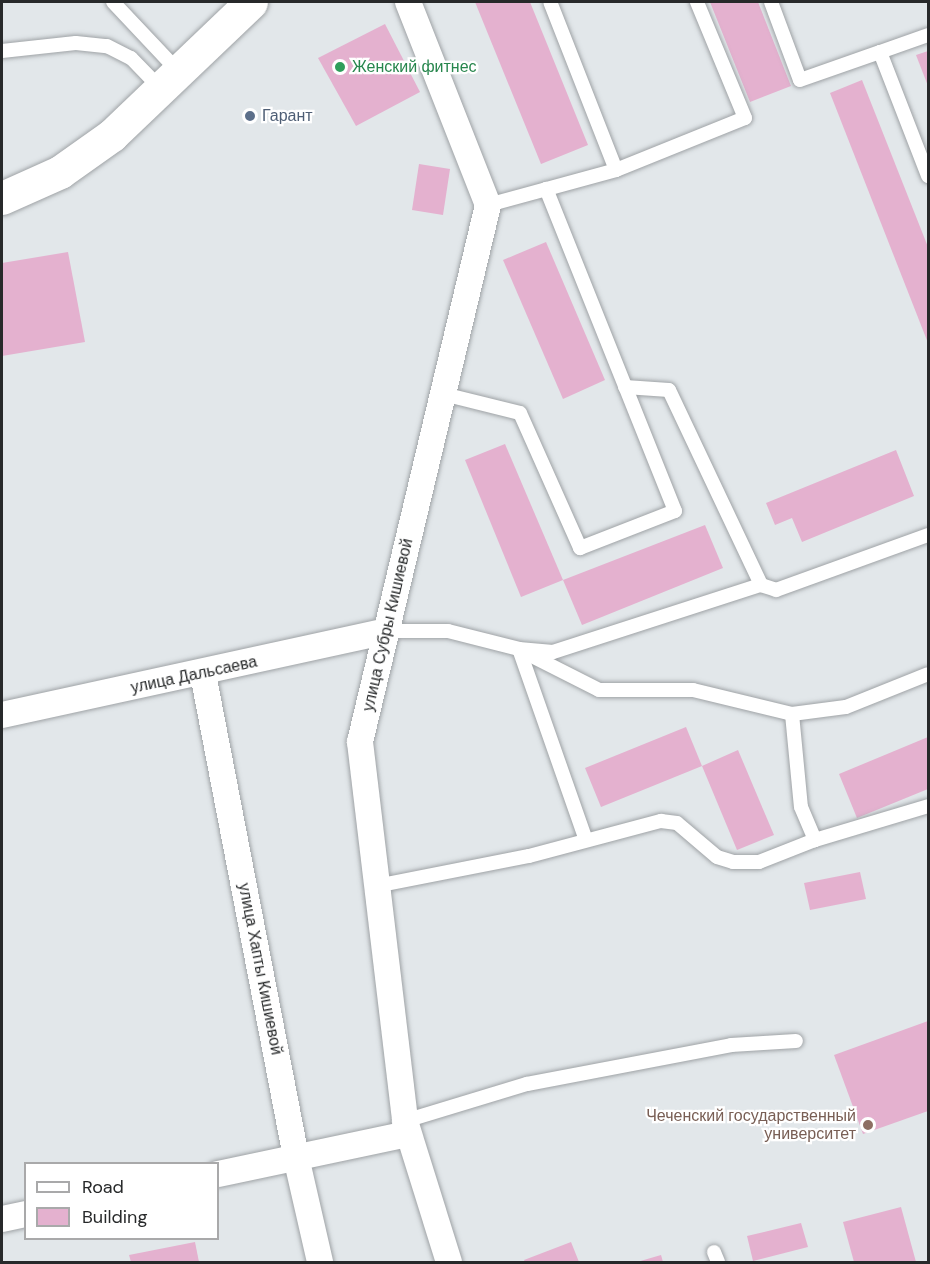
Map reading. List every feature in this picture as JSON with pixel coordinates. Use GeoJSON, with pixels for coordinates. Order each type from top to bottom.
{"type":"FeatureCollection","features":[{"type":"Feature","properties":{"kind":"street"},"geometry":{"type":"LineString","coordinates":[[2,198],[60,172],[112,135],[251,2]]}},
{"type":"Feature","properties":{"kind":"street"},"geometry":{"type":"LineString","coordinates":[[408,2],[488,205]]}},
{"type":"Feature","properties":{"kind":"street","name":"улица Субры Кишиевой"},"geometry":{"type":"LineString","coordinates":[[449,1263],[406,1127],[360,742],[488,205]]}},
{"type":"Feature","properties":{"kind":"street","name":"улица Дальсаева"},"geometry":{"type":"LineString","coordinates":[[2,716],[203,674],[386,631]]}},
{"type":"Feature","properties":{"kind":"street","name":"улица Хапты Кишиевой"},"geometry":{"type":"LineString","coordinates":[[203,674],[296,1157],[320,1263]]}},
{"type":"Feature","properties":{"kind":"street"},"geometry":{"type":"LineString","coordinates":[[219,1174],[296,1157],[406,1127]]}},
{"type":"Feature","properties":{"kind":"street"},"geometry":{"type":"LineString","coordinates":[[2,1219],[24,1214]]}},
{"type":"Feature","properties":{"kind":"lane"},"geometry":{"type":"LineString","coordinates":[[113,2],[170,81]]}},
{"type":"Feature","properties":{"kind":"lane"},"geometry":{"type":"LineString","coordinates":[[550,2],[616,170]]}},
{"type":"Feature","properties":{"kind":"lane"},"geometry":{"type":"LineString","coordinates":[[488,205],[616,170],[745,118],[697,2]]}},
{"type":"Feature","properties":{"kind":"lane"},"geometry":{"type":"LineString","coordinates":[[771,2],[801,80],[928,35]]}},
{"type":"Feature","properties":{"kind":"lane"},"geometry":{"type":"LineString","coordinates":[[2,51],[76,43],[107,46],[170,81]]}},
{"type":"Feature","properties":{"kind":"lane"},"geometry":{"type":"LineString","coordinates":[[880,52],[928,176]]}},
{"type":"Feature","properties":{"kind":"lane"},"geometry":{"type":"LineString","coordinates":[[443,394],[520,413],[580,548],[675,511],[546,189]]}},
{"type":"Feature","properties":{"kind":"lane"},"geometry":{"type":"LineString","coordinates":[[625,387],[669,390],[761,585]]}},
{"type":"Feature","properties":{"kind":"lane"},"geometry":{"type":"LineString","coordinates":[[386,631],[448,631],[519,649],[553,652],[761,585],[776,590],[928,535]]}},
{"type":"Feature","properties":{"kind":"lane"},"geometry":{"type":"LineString","coordinates":[[519,649],[600,690],[693,690],[792,714],[846,707],[928,674]]}},
{"type":"Feature","properties":{"kind":"lane"},"geometry":{"type":"LineString","coordinates":[[519,649],[586,840]]}},
{"type":"Feature","properties":{"kind":"lane"},"geometry":{"type":"LineString","coordinates":[[792,714],[799,796],[815,840]]}},
{"type":"Feature","properties":{"kind":"lane"},"geometry":{"type":"LineString","coordinates":[[376,886],[529,856],[661,821],[677,823],[717,857],[742,862],[759,862],[815,840],[928,806]]}},
{"type":"Feature","properties":{"kind":"lane"},"geometry":{"type":"LineString","coordinates":[[406,1127],[527,1084],[731,1045],[796,1041]]}},
{"type":"Feature","properties":{"kind":"building"},"geometry":{"type":"Polygon","coordinates":[[[475,2],[530,2],[588,145],[541,164],[475,2]]]}},
{"type":"Feature","properties":{"kind":"building"},"geometry":{"type":"Polygon","coordinates":[[[710,2],[758,2],[791,86],[750,102],[710,2]]]}},
{"type":"Feature","properties":{"kind":"building"},"geometry":{"type":"Polygon","coordinates":[[[385,24],[420,92],[356,126],[318,58],[385,24]]]}},
{"type":"Feature","properties":{"kind":"building"},"geometry":{"type":"Polygon","coordinates":[[[928,51],[928,86],[916,55],[928,51]]]}},
{"type":"Feature","properties":{"kind":"building"},"geometry":{"type":"Polygon","coordinates":[[[862,80],[928,247],[928,343],[830,93],[862,80]]]}},
{"type":"Feature","properties":{"kind":"building"},"geometry":{"type":"Polygon","coordinates":[[[419,164],[450,169],[443,215],[412,210],[419,164]]]}},
{"type":"Feature","properties":{"kind":"building"},"geometry":{"type":"Polygon","coordinates":[[[546,242],[605,380],[563,399],[503,260],[546,242]]]}},
{"type":"Feature","properties":{"kind":"building"},"geometry":{"type":"Polygon","coordinates":[[[68,252],[85,342],[2,356],[2,263],[68,252]]]}},
{"type":"Feature","properties":{"kind":"building"},"geometry":{"type":"Polygon","coordinates":[[[505,444],[563,580],[521,597],[465,460],[505,444]]]}},
{"type":"Feature","properties":{"kind":"building"},"geometry":{"type":"Polygon","coordinates":[[[896,450],[914,496],[802,542],[792,518],[775,525],[766,503],[896,450]]]}},
{"type":"Feature","properties":{"kind":"building"},"geometry":{"type":"Polygon","coordinates":[[[705,525],[723,568],[582,625],[563,580],[705,525]]]}},
{"type":"Feature","properties":{"kind":"building"},"geometry":{"type":"Polygon","coordinates":[[[686,727],[702,766],[601,807],[585,768],[686,727]]]}},
{"type":"Feature","properties":{"kind":"building"},"geometry":{"type":"Polygon","coordinates":[[[928,737],[928,789],[857,818],[839,774],[928,737]]]}},
{"type":"Feature","properties":{"kind":"building"},"geometry":{"type":"Polygon","coordinates":[[[738,750],[774,835],[737,850],[702,766],[738,750]]]}},
{"type":"Feature","properties":{"kind":"building"},"geometry":{"type":"Polygon","coordinates":[[[860,872],[866,899],[810,910],[804,883],[860,872]]]}},
{"type":"Feature","properties":{"kind":"building"},"geometry":{"type":"Polygon","coordinates":[[[928,1021],[928,1111],[863,1134],[834,1055],[928,1021]]]}},
{"type":"Feature","properties":{"kind":"building"},"geometry":{"type":"Polygon","coordinates":[[[901,1207],[916,1262],[854,1262],[843,1222],[901,1207]]]}},
{"type":"Feature","properties":{"kind":"building"},"geometry":{"type":"Polygon","coordinates":[[[801,1223],[808,1247],[753,1261],[747,1236],[801,1223]]]}},
{"type":"Feature","properties":{"kind":"building"},"geometry":{"type":"Polygon","coordinates":[[[195,1242],[199,1262],[131,1262],[129,1255],[195,1242]]]}},
{"type":"Feature","properties":{"kind":"building"},"geometry":{"type":"Polygon","coordinates":[[[571,1242],[579,1262],[525,1262],[524,1260],[571,1242]]]}},
{"type":"Feature","properties":{"kind":"building"},"geometry":{"type":"Polygon","coordinates":[[[661,1255],[663,1262],[637,1262],[661,1255]]]}},
{"type":"Feature","properties":{"kind":"place","name":"Женский фитнес"},"geometry":{"type":"Point","coordinates":[340,67]}},
{"type":"Feature","properties":{"kind":"place","name":"Гарант"},"geometry":{"type":"Point","coordinates":[250,116]}},
{"type":"Feature","properties":{"kind":"place","name":"Чеченский государственный университет"},"geometry":{"type":"Point","coordinates":[868,1125]}}]}
